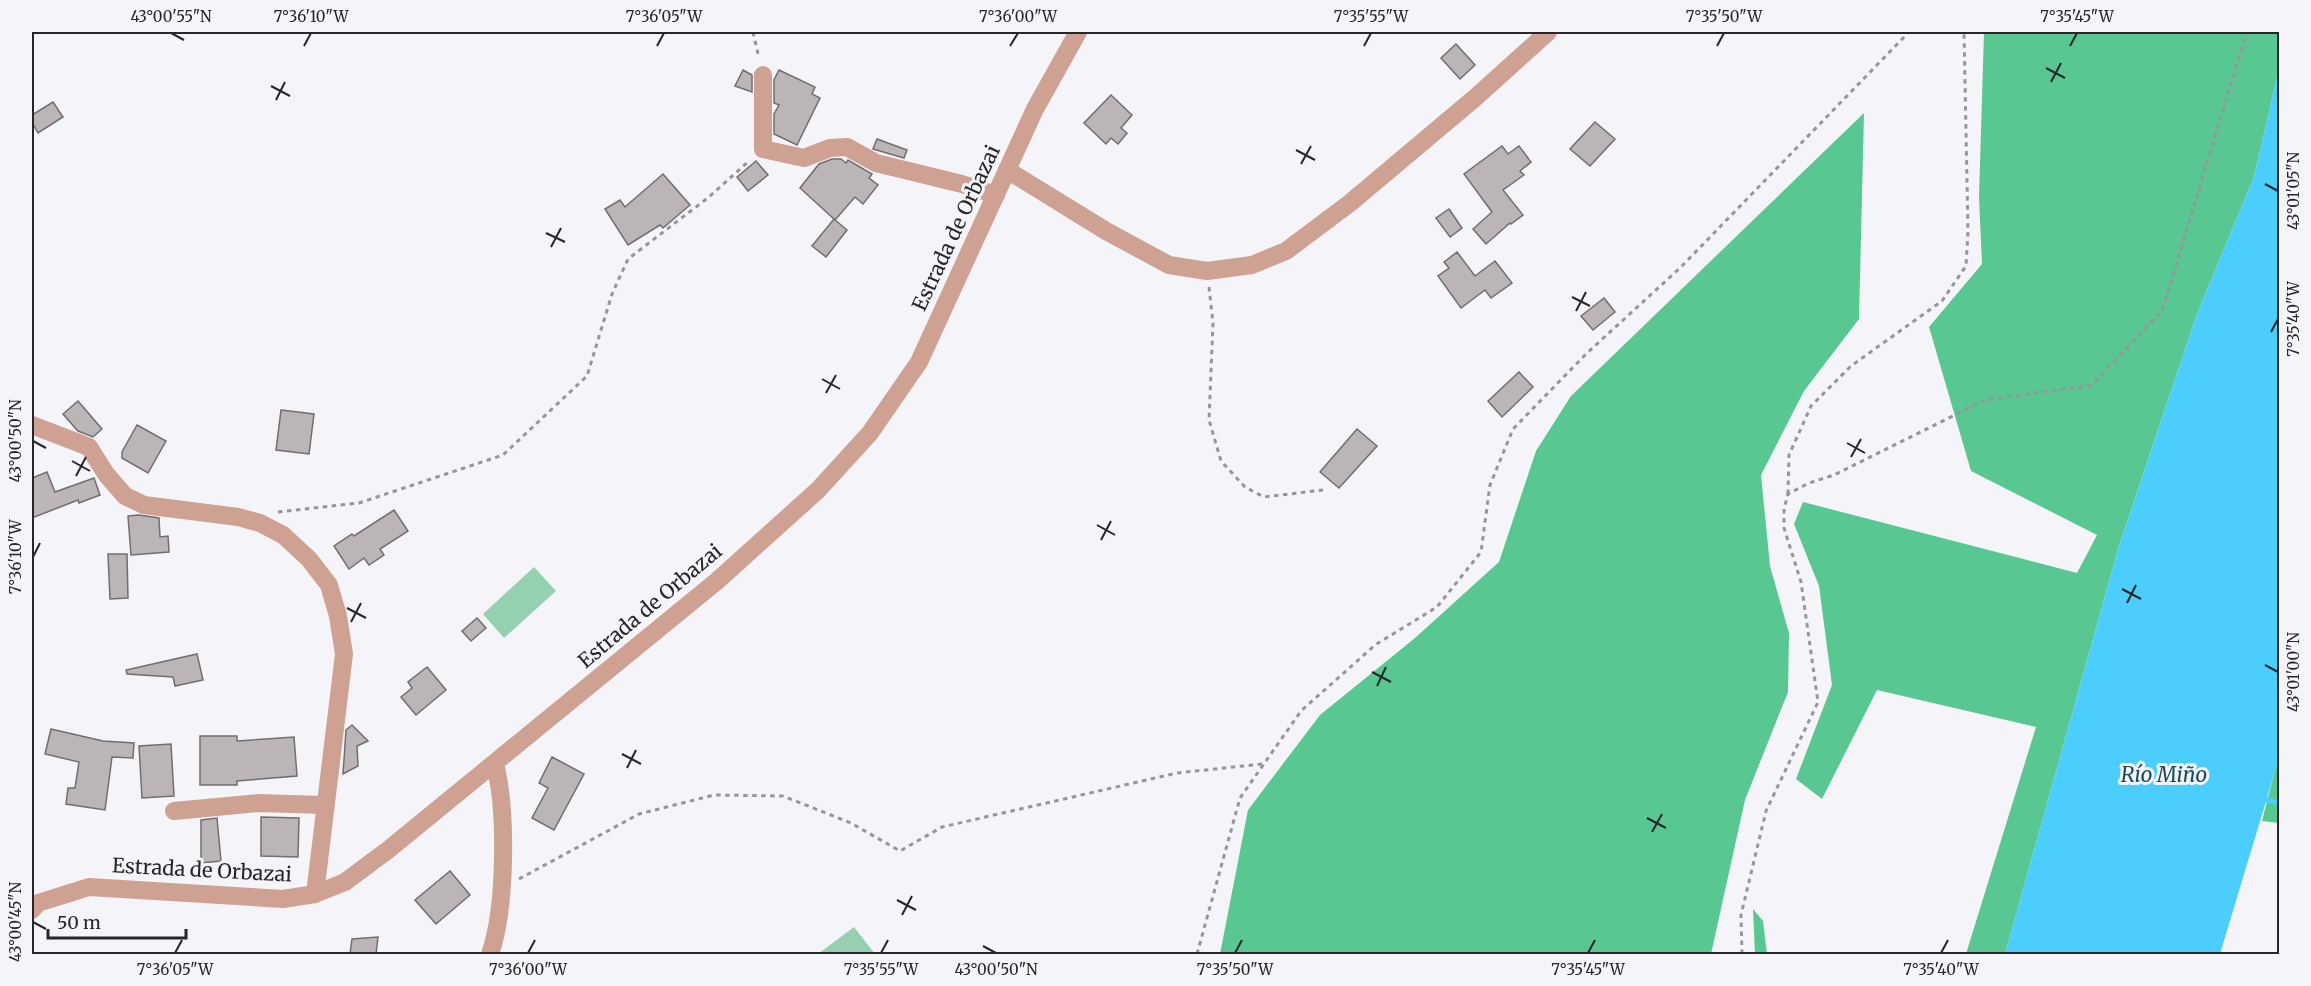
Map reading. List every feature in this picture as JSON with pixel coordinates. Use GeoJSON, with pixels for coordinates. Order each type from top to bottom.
{"type":"FeatureCollection","features":[{"type":"Feature","properties":{"kind":"street","name":"Estrada de Orbazai"},"geometry":{"type":"LineString","coordinates":[[32,910],[38,903],[88,887],[283,900],[315,894],[345,882],[495,764],[717,581],[818,490],[870,433],[919,362],[1035,109],[1078,32]]}},
{"type":"Feature","properties":{"kind":"street"},"geometry":{"type":"LineString","coordinates":[[1007,170],[1106,231],[1169,265],[1207,271],[1252,265],[1286,251],[1350,203],[1476,97],[1548,32]]}},
{"type":"Feature","properties":{"kind":"street"},"geometry":{"type":"LineString","coordinates":[[763,75],[763,149],[804,158],[830,148],[847,147],[876,163],[962,184],[996,195]]}},
{"type":"Feature","properties":{"kind":"street"},"geometry":{"type":"LineString","coordinates":[[32,424],[89,447],[106,474],[125,496],[144,505],[238,517],[260,523],[283,535],[309,559],[329,585],[338,616],[344,654],[315,894]]}},
{"type":"Feature","properties":{"kind":"street"},"geometry":{"type":"LineString","coordinates":[[490,954],[497,929],[501,888],[500,781],[495,764]]}},
{"type":"Feature","properties":{"kind":"street"},"geometry":{"type":"LineString","coordinates":[[174,811],[259,803],[324,805]]}},
{"type":"Feature","properties":{"kind":"path"},"geometry":{"type":"LineString","coordinates":[[753,32],[763,75]]}},
{"type":"Feature","properties":{"kind":"path"},"geometry":{"type":"LineString","coordinates":[[1197,954],[1240,798],[1301,711],[1375,645],[1437,607],[1481,552],[1490,485],[1514,429],[1586,354],[1681,267],[1909,32]]}},
{"type":"Feature","properties":{"kind":"path"},"geometry":{"type":"LineString","coordinates":[[1742,954],[1741,915],[1766,811],[1818,702],[1801,582],[1784,528],[1789,456],[1811,406],[1851,366],[1942,301],[1966,266],[1968,231],[1964,32]]}},
{"type":"Feature","properties":{"kind":"path"},"geometry":{"type":"LineString","coordinates":[[1788,494],[1809,483],[1834,475],[1985,400],[2092,385],[2162,311],[2247,32]]}},
{"type":"Feature","properties":{"kind":"path"},"geometry":{"type":"LineString","coordinates":[[271,513],[359,503],[503,455],[587,375],[612,294],[628,259],[709,197],[763,149]]}},
{"type":"Feature","properties":{"kind":"path"},"geometry":{"type":"LineString","coordinates":[[1207,271],[1212,323],[1209,420],[1221,461],[1245,487],[1264,497],[1323,490]]}},
{"type":"Feature","properties":{"kind":"path"},"geometry":{"type":"LineString","coordinates":[[501,888],[639,814],[714,795],[783,795],[851,823],[900,851],[942,827],[1177,772],[1263,764]]}},
{"type":"Feature","properties":{"kind":"green space"},"geometry":{"type":"Polygon","coordinates":[[[1984,32],[2279,32],[2279,69],[2254,177],[2197,314],[2119,546],[2005,954],[1966,954],[2036,727],[1877,690],[1822,799],[1796,779],[1832,685],[1819,586],[1794,524],[1803,502],[2077,573],[2097,535],[1971,471],[1929,327],[1982,264],[1979,197],[1984,32]]]}},
{"type":"Feature","properties":{"kind":"green space"},"geometry":{"type":"Polygon","coordinates":[[[1864,113],[1859,319],[1804,391],[1761,475],[1770,566],[1789,633],[1788,692],[1745,800],[1711,954],[1220,954],[1248,810],[1320,715],[1415,638],[1499,562],[1536,451],[1571,396],[1864,113]]]}},
{"type":"Feature","properties":{"kind":"green space"},"geometry":{"type":"Polygon","coordinates":[[[534,567],[556,591],[504,638],[483,614],[534,567]]]}},
{"type":"Feature","properties":{"kind":"green space"},"geometry":{"type":"Polygon","coordinates":[[[2279,755],[2279,823],[2262,821],[2279,755]]]}},
{"type":"Feature","properties":{"kind":"green space"},"geometry":{"type":"Polygon","coordinates":[[[1753,909],[1763,921],[1767,954],[1755,954],[1753,909]]]}},
{"type":"Feature","properties":{"kind":"green space"},"geometry":{"type":"Polygon","coordinates":[[[854,927],[875,954],[818,954],[854,927]]]}},
{"type":"Feature","properties":{"kind":"water","name":"Río Miño"},"geometry":{"type":"Polygon","coordinates":[[[2279,69],[2280,755],[2220,954],[2005,954],[2119,546],[2197,314],[2254,177],[2279,69]]]}},
{"type":"Feature","properties":{"kind":"building"},"geometry":{"type":"Polygon","coordinates":[[[1456,44],[1475,65],[1460,79],[1441,58],[1456,44]]]}},
{"type":"Feature","properties":{"kind":"building"},"geometry":{"type":"Polygon","coordinates":[[[743,70],[752,75],[752,92],[735,86],[743,70]]]}},
{"type":"Feature","properties":{"kind":"building"},"geometry":{"type":"Polygon","coordinates":[[[779,70],[815,87],[812,94],[820,98],[797,145],[774,134],[774,114],[779,105],[774,103],[774,80],[779,70]]]}},
{"type":"Feature","properties":{"kind":"building"},"geometry":{"type":"Polygon","coordinates":[[[1111,95],[1132,115],[1121,128],[1127,133],[1118,144],[1111,138],[1106,144],[1084,123],[1111,95]]]}},
{"type":"Feature","properties":{"kind":"building"},"geometry":{"type":"Polygon","coordinates":[[[53,102],[63,117],[38,133],[32,122],[32,115],[53,102]]]}},
{"type":"Feature","properties":{"kind":"building"},"geometry":{"type":"Polygon","coordinates":[[[1595,122],[1615,139],[1590,166],[1570,149],[1595,122]]]}},
{"type":"Feature","properties":{"kind":"building"},"geometry":{"type":"Polygon","coordinates":[[[877,139],[907,150],[904,158],[873,149],[877,139]]]}},
{"type":"Feature","properties":{"kind":"building"},"geometry":{"type":"Polygon","coordinates":[[[1502,146],[1508,154],[1519,146],[1531,162],[1520,171],[1524,175],[1503,190],[1523,215],[1486,244],[1473,229],[1492,212],[1464,174],[1502,146]]]}},
{"type":"Feature","properties":{"kind":"building"},"geometry":{"type":"Polygon","coordinates":[[[832,159],[841,159],[846,163],[848,160],[872,174],[869,178],[878,185],[863,204],[855,197],[835,220],[800,188],[819,164],[832,159]]]}},
{"type":"Feature","properties":{"kind":"building"},"geometry":{"type":"Polygon","coordinates":[[[756,161],[768,175],[748,191],[737,177],[756,161]]]}},
{"type":"Feature","properties":{"kind":"building"},"geometry":{"type":"Polygon","coordinates":[[[663,174],[690,205],[663,228],[660,225],[628,245],[605,209],[620,200],[625,207],[663,174]]]}},
{"type":"Feature","properties":{"kind":"building"},"geometry":{"type":"Polygon","coordinates":[[[1449,209],[1462,228],[1450,237],[1436,218],[1449,209]]]}},
{"type":"Feature","properties":{"kind":"building"},"geometry":{"type":"Polygon","coordinates":[[[834,219],[847,230],[826,257],[812,246],[834,219]]]}},
{"type":"Feature","properties":{"kind":"building"},"geometry":{"type":"Polygon","coordinates":[[[1457,252],[1475,276],[1495,261],[1512,283],[1491,298],[1485,290],[1461,308],[1438,276],[1449,268],[1444,262],[1457,252]]]}},
{"type":"Feature","properties":{"kind":"building"},"geometry":{"type":"Polygon","coordinates":[[[1604,298],[1615,312],[1593,330],[1581,316],[1604,298]]]}},
{"type":"Feature","properties":{"kind":"building"},"geometry":{"type":"Polygon","coordinates":[[[1519,372],[1533,387],[1502,417],[1488,401],[1519,372]]]}},
{"type":"Feature","properties":{"kind":"building"},"geometry":{"type":"Polygon","coordinates":[[[78,401],[102,429],[93,437],[78,431],[63,414],[78,401]]]}},
{"type":"Feature","properties":{"kind":"building"},"geometry":{"type":"Polygon","coordinates":[[[281,410],[314,414],[309,454],[276,450],[281,410]]]}},
{"type":"Feature","properties":{"kind":"building"},"geometry":{"type":"Polygon","coordinates":[[[137,425],[166,441],[148,473],[122,458],[122,452],[137,425]]]}},
{"type":"Feature","properties":{"kind":"building"},"geometry":{"type":"Polygon","coordinates":[[[1357,429],[1377,446],[1339,488],[1320,472],[1357,429]]]}},
{"type":"Feature","properties":{"kind":"building"},"geometry":{"type":"Polygon","coordinates":[[[47,472],[55,492],[94,478],[100,495],[79,503],[78,500],[32,518],[32,478],[47,472]]]}},
{"type":"Feature","properties":{"kind":"building"},"geometry":{"type":"Polygon","coordinates":[[[394,510],[408,531],[380,549],[384,555],[369,565],[364,558],[349,569],[334,546],[394,510]]]}},
{"type":"Feature","properties":{"kind":"building"},"geometry":{"type":"Polygon","coordinates":[[[128,516],[159,518],[160,537],[168,536],[169,552],[131,555],[128,516]]]}},
{"type":"Feature","properties":{"kind":"building"},"geometry":{"type":"Polygon","coordinates":[[[108,554],[127,554],[128,598],[110,599],[108,554]]]}},
{"type":"Feature","properties":{"kind":"building"},"geometry":{"type":"Polygon","coordinates":[[[477,618],[486,628],[471,641],[462,631],[477,618]]]}},
{"type":"Feature","properties":{"kind":"building"},"geometry":{"type":"Polygon","coordinates":[[[197,654],[203,680],[175,686],[173,677],[127,674],[126,670],[197,654]]]}},
{"type":"Feature","properties":{"kind":"building"},"geometry":{"type":"Polygon","coordinates":[[[427,667],[446,690],[416,715],[401,697],[412,688],[408,682],[427,667]]]}},
{"type":"Feature","properties":{"kind":"building"},"geometry":{"type":"Polygon","coordinates":[[[352,725],[368,741],[357,746],[358,766],[343,774],[346,730],[352,725]]]}},
{"type":"Feature","properties":{"kind":"building"},"geometry":{"type":"Polygon","coordinates":[[[51,729],[103,741],[134,743],[133,758],[112,757],[105,810],[66,804],[68,788],[75,788],[79,762],[45,754],[51,729]]]}},
{"type":"Feature","properties":{"kind":"building"},"geometry":{"type":"Polygon","coordinates":[[[200,736],[237,736],[237,741],[294,737],[297,776],[237,781],[237,785],[200,785],[200,736]]]}},
{"type":"Feature","properties":{"kind":"building"},"geometry":{"type":"Polygon","coordinates":[[[171,744],[174,796],[142,798],[139,746],[171,744]]]}},
{"type":"Feature","properties":{"kind":"building"},"geometry":{"type":"Polygon","coordinates":[[[552,757],[584,774],[554,830],[532,818],[548,788],[539,783],[552,757]]]}},
{"type":"Feature","properties":{"kind":"building"},"geometry":{"type":"Polygon","coordinates":[[[261,817],[299,818],[298,857],[261,856],[261,817]]]}},
{"type":"Feature","properties":{"kind":"building"},"geometry":{"type":"Polygon","coordinates":[[[217,818],[221,861],[201,863],[201,820],[217,818]]]}},
{"type":"Feature","properties":{"kind":"building"},"geometry":{"type":"Polygon","coordinates":[[[450,871],[470,895],[436,924],[415,900],[450,871]]]}},
{"type":"Feature","properties":{"kind":"building"},"geometry":{"type":"Polygon","coordinates":[[[378,937],[376,954],[350,954],[352,939],[378,937]]]}},
{"type":"Feature","properties":{"kind":"waterway"},"geometry":{"type":"LineString","coordinates":[[2261,799],[2280,803]]}}]}
